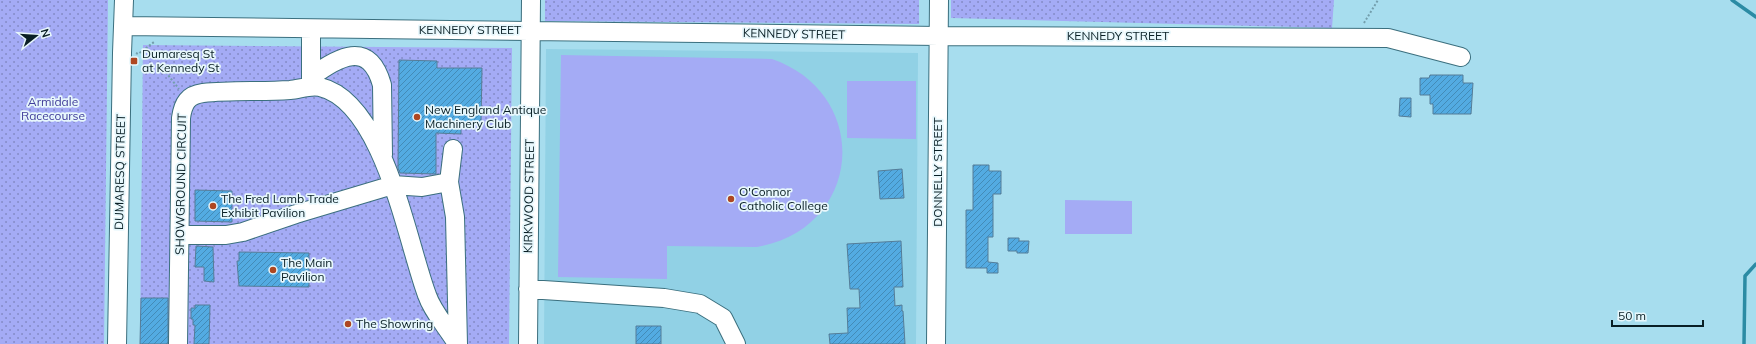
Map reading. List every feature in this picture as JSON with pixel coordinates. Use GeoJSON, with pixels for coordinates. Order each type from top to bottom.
{"type":"FeatureCollection","features":[{"type":"Feature","properties":{"kind":"street","name":"DUMARESQ STREET"},"geometry":{"type":"LineString","coordinates":[[117,344],[124,0]]}},
{"type":"Feature","properties":{"kind":"street","name":"KIRKWOOD STREET"},"geometry":{"type":"LineString","coordinates":[[528,344],[531,0]]}},
{"type":"Feature","properties":{"kind":"street","name":"DONNELLY STREET"},"geometry":{"type":"LineString","coordinates":[[936,344],[939,0]]}},
{"type":"Feature","properties":{"kind":"street","name":"KENNEDY STREET"},"geometry":{"type":"LineString","coordinates":[[124,26],[939,36],[1388,38],[1461,57]]}},
{"type":"Feature","properties":{"kind":"street"},"geometry":{"type":"LineString","coordinates":[[311,29],[311,82]]}},
{"type":"Feature","properties":{"kind":"street"},"geometry":{"type":"LineString","coordinates":[[311,82],[333,62],[347,56],[361,57],[372,64],[380,77],[382,85],[383,157]]}},
{"type":"Feature","properties":{"kind":"street","name":"SHOWGROUND CIRCUIT"},"geometry":{"type":"LineString","coordinates":[[178,344],[181,118],[184,104],[187,99],[203,92],[290,90],[311,82],[328,89],[350,105],[366,126],[383,157],[393,185],[427,297],[458,344]]}},
{"type":"Feature","properties":{"kind":"street"},"geometry":{"type":"LineString","coordinates":[[453,149],[449,182],[455,217],[458,344]]}},
{"type":"Feature","properties":{"kind":"street"},"geometry":{"type":"LineString","coordinates":[[180,235],[226,235],[243,232],[296,214],[393,185],[422,187],[449,182]]}},
{"type":"Feature","properties":{"kind":"street"},"geometry":{"type":"LineString","coordinates":[[528,289],[664,298],[700,304],[723,318],[736,344]]}},
{"type":"Feature","properties":{"kind":"path"},"geometry":{"type":"LineString","coordinates":[[1354,38],[1378,0]]}},
{"type":"Feature","properties":{"kind":"path"},"geometry":{"type":"LineString","coordinates":[[131,53],[138,54],[155,41]]}},
{"type":"Feature","properties":{"kind":"path"},"geometry":{"type":"LineString","coordinates":[[146,48],[156,59]]}},
{"type":"Feature","properties":{"kind":"path"},"geometry":{"type":"LineString","coordinates":[[161,66],[187,99]]}},
{"type":"Feature","properties":{"kind":"shaded area","name":"O'Connor Catholic College"},"geometry":{"type":"Polygon","coordinates":[[[546,49],[918,53],[916,344],[544,344],[546,49]]]}},
{"type":"Feature","properties":{"kind":"green space","name":"Armidale Racecourse"},"geometry":{"type":"Polygon","coordinates":[[[0,0],[108,0],[104,344],[0,344],[0,0]]]}},
{"type":"Feature","properties":{"kind":"green space"},"geometry":{"type":"Polygon","coordinates":[[[545,0],[919,0],[919,24],[545,21],[545,0]]]}},
{"type":"Feature","properties":{"kind":"green space"},"geometry":{"type":"Polygon","coordinates":[[[951,0],[1334,0],[1332,28],[951,18],[951,0]]]}},
{"type":"Feature","properties":{"kind":"green space"},"geometry":{"type":"Polygon","coordinates":[[[143,45],[512,48],[509,344],[140,344],[143,45]]]}},
{"type":"Feature","properties":{"kind":"green space"},"geometry":{"type":"Polygon","coordinates":[[[561,55],[772,59],[805,76],[827,101],[840,129],[842,159],[835,189],[818,215],[792,235],[757,247],[667,246],[667,279],[558,277],[561,55]]]}},
{"type":"Feature","properties":{"kind":"green space"},"geometry":{"type":"Polygon","coordinates":[[[847,81],[916,81],[916,139],[847,138],[847,81]]]}},
{"type":"Feature","properties":{"kind":"green space"},"geometry":{"type":"Polygon","coordinates":[[[1065,200],[1132,201],[1132,234],[1065,234],[1065,200]]]}},
{"type":"Feature","properties":{"kind":"building","name":"New England Antique Machinery Club"},"geometry":{"type":"Polygon","coordinates":[[[399,60],[437,61],[437,68],[482,68],[481,123],[461,123],[461,134],[436,133],[436,174],[400,173],[398,168],[399,60]]]}},
{"type":"Feature","properties":{"kind":"building"},"geometry":{"type":"Polygon","coordinates":[[[1430,75],[1463,75],[1463,83],[1473,83],[1471,114],[1433,114],[1433,104],[1430,104],[1430,95],[1420,95],[1420,78],[1429,78],[1430,75]]]}},
{"type":"Feature","properties":{"kind":"building"},"geometry":{"type":"Polygon","coordinates":[[[1400,98],[1411,98],[1411,117],[1399,116],[1400,98]]]}},
{"type":"Feature","properties":{"kind":"building"},"geometry":{"type":"Polygon","coordinates":[[[973,165],[989,165],[989,171],[1001,171],[1001,194],[993,194],[993,237],[988,237],[988,262],[998,263],[998,273],[987,273],[987,268],[966,268],[966,210],[973,210],[973,165]]]}},
{"type":"Feature","properties":{"kind":"building"},"geometry":{"type":"Polygon","coordinates":[[[902,169],[904,198],[880,199],[878,171],[902,169]]]}},
{"type":"Feature","properties":{"kind":"building","name":"The Fred Lamb Trade Exhibit Pavilion"},"geometry":{"type":"Polygon","coordinates":[[[195,190],[232,191],[232,222],[195,221],[195,190]]]}},
{"type":"Feature","properties":{"kind":"building"},"geometry":{"type":"Polygon","coordinates":[[[1008,238],[1019,238],[1019,241],[1029,241],[1028,253],[1008,251],[1008,238]]]}},
{"type":"Feature","properties":{"kind":"building"},"geometry":{"type":"Polygon","coordinates":[[[901,241],[903,287],[894,287],[895,306],[902,305],[905,344],[830,344],[829,334],[848,333],[847,308],[860,308],[859,289],[850,289],[847,244],[901,241]]]}},
{"type":"Feature","properties":{"kind":"building"},"geometry":{"type":"Polygon","coordinates":[[[196,246],[213,247],[214,282],[204,281],[204,267],[195,267],[196,246]]]}},
{"type":"Feature","properties":{"kind":"building","name":"The Main Pavilion"},"geometry":{"type":"Polygon","coordinates":[[[239,252],[309,253],[309,287],[239,286],[237,261],[239,261],[239,252]]]}},
{"type":"Feature","properties":{"kind":"building"},"geometry":{"type":"Polygon","coordinates":[[[141,298],[168,298],[168,344],[140,344],[141,298]]]}},
{"type":"Feature","properties":{"kind":"building"},"geometry":{"type":"Polygon","coordinates":[[[195,305],[210,305],[209,344],[194,344],[195,325],[193,325],[193,319],[191,319],[191,308],[195,308],[195,305]]]}},
{"type":"Feature","properties":{"kind":"building"},"geometry":{"type":"Polygon","coordinates":[[[636,326],[661,326],[661,344],[636,344],[636,326]]]}},
{"type":"Feature","properties":{"kind":"waterway"},"geometry":{"type":"LineString","coordinates":[[1732,0],[1756,17]]}},
{"type":"Feature","properties":{"kind":"waterway"},"geometry":{"type":"LineString","coordinates":[[1744,344],[1745,276],[1756,264]]}},
{"type":"Feature","properties":{"kind":"place","name":"Dumaresq St at Kennedy St"},"geometry":{"type":"Point","coordinates":[134,61]}},
{"type":"Feature","properties":{"kind":"place","name":"New England Antique Machinery Club"},"geometry":{"type":"Point","coordinates":[417,117]}},
{"type":"Feature","properties":{"kind":"place","name":"O'Connor Catholic College"},"geometry":{"type":"Point","coordinates":[731,199]}},
{"type":"Feature","properties":{"kind":"place","name":"The Fred Lamb Trade Exhibit Pavilion"},"geometry":{"type":"Point","coordinates":[213,206]}},
{"type":"Feature","properties":{"kind":"place","name":"The Main Pavilion"},"geometry":{"type":"Point","coordinates":[273,270]}},
{"type":"Feature","properties":{"kind":"place","name":"The Showring"},"geometry":{"type":"Point","coordinates":[348,324]}}]}
